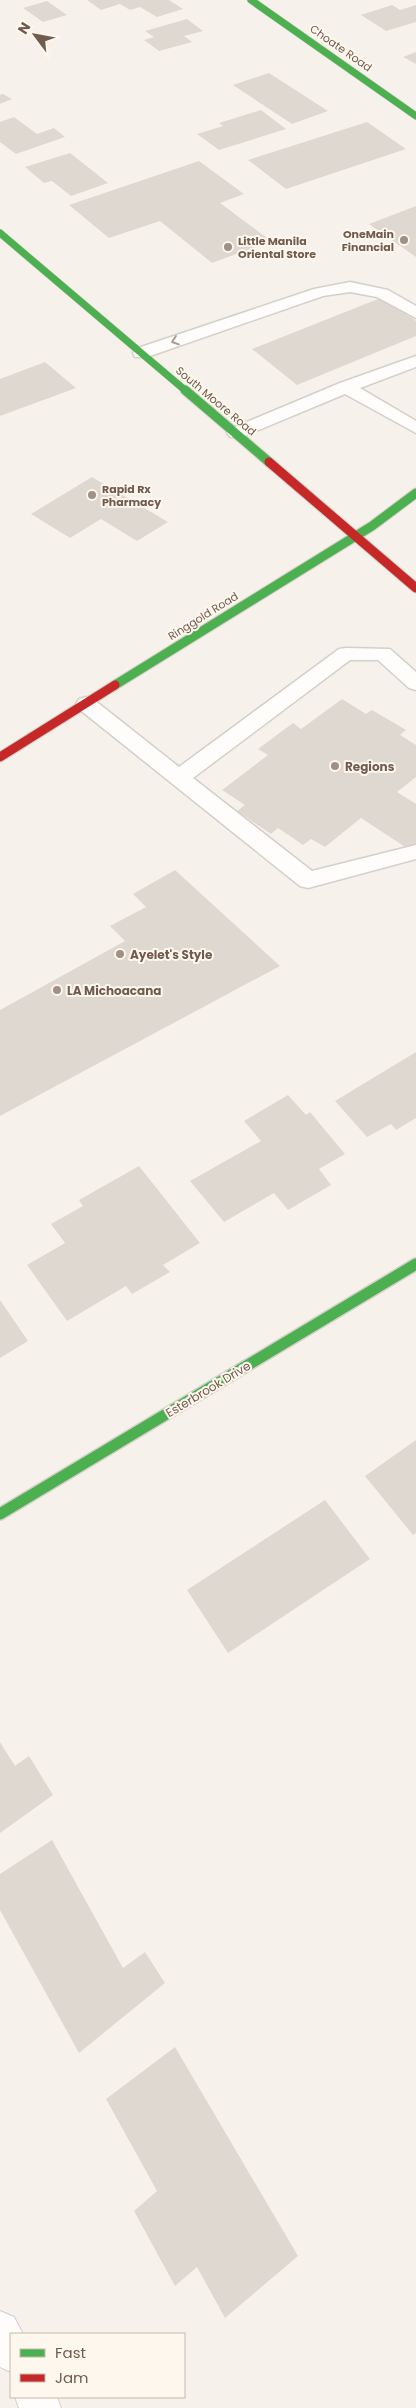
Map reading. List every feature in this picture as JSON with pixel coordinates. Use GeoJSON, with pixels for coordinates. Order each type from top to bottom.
{"type":"FeatureCollection","features":[{"type":"Feature","properties":{"kind":"main road","name":"Choate Road"},"geometry":{"type":"LineString","coordinates":[[252,0],[416,116]]}},
{"type":"Feature","properties":{"kind":"main road","name":"South Moore Road"},"geometry":{"type":"LineString","coordinates":[[0,233],[416,588]]}},
{"type":"Feature","properties":{"kind":"main road","name":"Ringgold Road"},"geometry":{"type":"LineString","coordinates":[[0,757],[356,536],[416,493]]}},
{"type":"Feature","properties":{"kind":"main road","name":"Esterbrook Drive"},"geometry":{"type":"LineString","coordinates":[[0,1514],[416,1264]]}},
{"type":"Feature","properties":{"kind":"street"},"geometry":{"type":"LineString","coordinates":[[0,2331],[10,2350]]}},
{"type":"Feature","properties":{"kind":"lane"},"geometry":{"type":"LineString","coordinates":[[141,353],[320,292],[350,287],[382,292],[416,313]]}},
{"type":"Feature","properties":{"kind":"lane"},"geometry":{"type":"LineString","coordinates":[[236,434],[346,387],[416,361]]}},
{"type":"Feature","properties":{"kind":"lane"},"geometry":{"type":"LineString","coordinates":[[346,387],[416,428]]}},
{"type":"Feature","properties":{"kind":"lane"},"geometry":{"type":"LineString","coordinates":[[179,778],[346,654],[383,654],[416,683]]}},
{"type":"Feature","properties":{"kind":"lane"},"geometry":{"type":"LineString","coordinates":[[86,704],[308,880],[413,852]]}},
{"type":"Feature","properties":{"kind":"building"},"geometry":{"type":"Polygon","coordinates":[[[87,0],[169,0],[183,9],[157,17],[140,7],[130,10],[120,4],[101,10],[87,0]]]}},
{"type":"Feature","properties":{"kind":"building"},"geometry":{"type":"Polygon","coordinates":[[[47,1],[67,15],[43,22],[23,8],[47,1]]]}},
{"type":"Feature","properties":{"kind":"building"},"geometry":{"type":"Polygon","coordinates":[[[392,5],[400,10],[416,5],[416,22],[386,31],[361,15],[392,5]]]}},
{"type":"Feature","properties":{"kind":"building"},"geometry":{"type":"Polygon","coordinates":[[[187,19],[203,31],[184,36],[192,42],[159,51],[144,40],[154,37],[145,31],[187,19]]]}},
{"type":"Feature","properties":{"kind":"building"},"geometry":{"type":"Polygon","coordinates":[[[416,52],[416,64],[403,57],[416,52]]]}},
{"type":"Feature","properties":{"kind":"building"},"geometry":{"type":"Polygon","coordinates":[[[269,73],[328,111],[292,124],[233,85],[269,73]]]}},
{"type":"Feature","properties":{"kind":"building"},"geometry":{"type":"Polygon","coordinates":[[[3,94],[12,99],[0,104],[0,95],[3,94]]]}},
{"type":"Feature","properties":{"kind":"building"},"geometry":{"type":"Polygon","coordinates":[[[261,110],[286,129],[219,150],[197,134],[223,126],[219,123],[261,110]]]}},
{"type":"Feature","properties":{"kind":"building"},"geometry":{"type":"Polygon","coordinates":[[[14,117],[37,134],[54,128],[65,137],[16,154],[0,142],[0,122],[14,117]]]}},
{"type":"Feature","properties":{"kind":"building"},"geometry":{"type":"Polygon","coordinates":[[[367,122],[406,149],[286,189],[248,160],[367,122]]]}},
{"type":"Feature","properties":{"kind":"building"},"geometry":{"type":"Polygon","coordinates":[[[70,153],[108,183],[71,196],[52,181],[44,183],[25,167],[70,153]]]}},
{"type":"Feature","properties":{"kind":"building"},"geometry":{"type":"Polygon","coordinates":[[[199,161],[244,194],[220,203],[271,241],[212,263],[160,221],[109,238],[69,205],[199,161]]]}},
{"type":"Feature","properties":{"kind":"building","name":"OneMain Financial"},"geometry":{"type":"Polygon","coordinates":[[[416,206],[416,257],[369,224],[416,206]]]}},
{"type":"Feature","properties":{"kind":"building"},"geometry":{"type":"Polygon","coordinates":[[[383,297],[416,321],[416,336],[297,385],[252,349],[383,297]]]}},
{"type":"Feature","properties":{"kind":"building"},"geometry":{"type":"Polygon","coordinates":[[[45,362],[76,388],[0,416],[0,379],[45,362]]]}},
{"type":"Feature","properties":{"kind":"building","name":"Rapid Rx Pharmacy"},"geometry":{"type":"Polygon","coordinates":[[[92,477],[168,522],[137,541],[101,519],[70,538],[31,514],[92,477]]]}},
{"type":"Feature","properties":{"kind":"building","name":"Regions"},"geometry":{"type":"Polygon","coordinates":[[[342,699],[366,714],[372,710],[406,730],[400,735],[416,745],[416,777],[397,792],[416,804],[416,854],[361,818],[325,847],[311,839],[303,845],[278,828],[271,834],[237,811],[245,805],[222,790],[268,755],[258,749],[293,723],[301,729],[342,699]]]}},
{"type":"Feature","properties":{"kind":"building"},"geometry":{"type":"Polygon","coordinates":[[[175,870],[280,966],[0,1116],[0,1010],[125,941],[110,926],[146,907],[133,894],[175,870]]]}},
{"type":"Feature","properties":{"kind":"building"},"geometry":{"type":"Polygon","coordinates":[[[416,1052],[416,1118],[396,1130],[391,1124],[367,1137],[335,1101],[416,1052]]]}},
{"type":"Feature","properties":{"kind":"building"},"geometry":{"type":"Polygon","coordinates":[[[288,1095],[306,1115],[310,1112],[345,1154],[319,1169],[331,1185],[288,1210],[274,1193],[224,1222],[190,1181],[261,1141],[244,1121],[288,1095]]]}},
{"type":"Feature","properties":{"kind":"building"},"geometry":{"type":"Polygon","coordinates":[[[139,1166],[200,1243],[163,1265],[170,1272],[132,1294],[126,1286],[67,1321],[27,1265],[65,1243],[51,1224],[83,1206],[79,1200],[139,1166]]]}},
{"type":"Feature","properties":{"kind":"building"},"geometry":{"type":"Polygon","coordinates":[[[0,1300],[28,1341],[0,1358],[0,1300]]]}},
{"type":"Feature","properties":{"kind":"building"},"geometry":{"type":"Polygon","coordinates":[[[416,1440],[416,1533],[413,1535],[365,1476],[416,1440]]]}},
{"type":"Feature","properties":{"kind":"building"},"geometry":{"type":"Polygon","coordinates":[[[325,1500],[370,1559],[228,1653],[187,1590],[325,1500]]]}},
{"type":"Feature","properties":{"kind":"building"},"geometry":{"type":"Polygon","coordinates":[[[0,1742],[15,1766],[29,1756],[53,1795],[0,1833],[0,1742]]]}},
{"type":"Feature","properties":{"kind":"building"},"geometry":{"type":"Polygon","coordinates":[[[52,1840],[123,1968],[145,1952],[165,1983],[79,2053],[0,1910],[0,1874],[52,1840]]]}},
{"type":"Feature","properties":{"kind":"building"},"geometry":{"type":"Polygon","coordinates":[[[175,2047],[298,2256],[225,2318],[197,2267],[175,2286],[134,2211],[157,2191],[106,2099],[175,2047]]]}},
{"type":"Feature","properties":{"kind":"traffic: fast"},"geometry":{"type":"LineString","coordinates":[[251,0],[416,116]]}},
{"type":"Feature","properties":{"kind":"traffic: fast"},"geometry":{"type":"LineString","coordinates":[[0,233],[269,462]]}},
{"type":"Feature","properties":{"kind":"traffic: fast"},"geometry":{"type":"LineString","coordinates":[[115,685],[372,526],[416,493]]}},
{"type":"Feature","properties":{"kind":"traffic: fast"},"geometry":{"type":"LineString","coordinates":[[0,1514],[416,1264]]}},
{"type":"Feature","properties":{"kind":"traffic: jam"},"geometry":{"type":"LineString","coordinates":[[269,462],[416,588]]}},
{"type":"Feature","properties":{"kind":"traffic: jam"},"geometry":{"type":"LineString","coordinates":[[0,757],[115,685]]}},
{"type":"Feature","properties":{"kind":"place","name":"OneMain Financial"},"geometry":{"type":"Point","coordinates":[404,240]}},
{"type":"Feature","properties":{"kind":"place","name":"Little Manila Oriental Store"},"geometry":{"type":"Point","coordinates":[228,247]}},
{"type":"Feature","properties":{"kind":"place","name":"Rapid Rx Pharmacy"},"geometry":{"type":"Point","coordinates":[92,495]}},
{"type":"Feature","properties":{"kind":"place","name":"Regions"},"geometry":{"type":"Point","coordinates":[335,766]}},
{"type":"Feature","properties":{"kind":"place","name":"Ayelet's Style"},"geometry":{"type":"Point","coordinates":[120,954]}},
{"type":"Feature","properties":{"kind":"place","name":"LA Michoacana"},"geometry":{"type":"Point","coordinates":[57,990]}}]}
